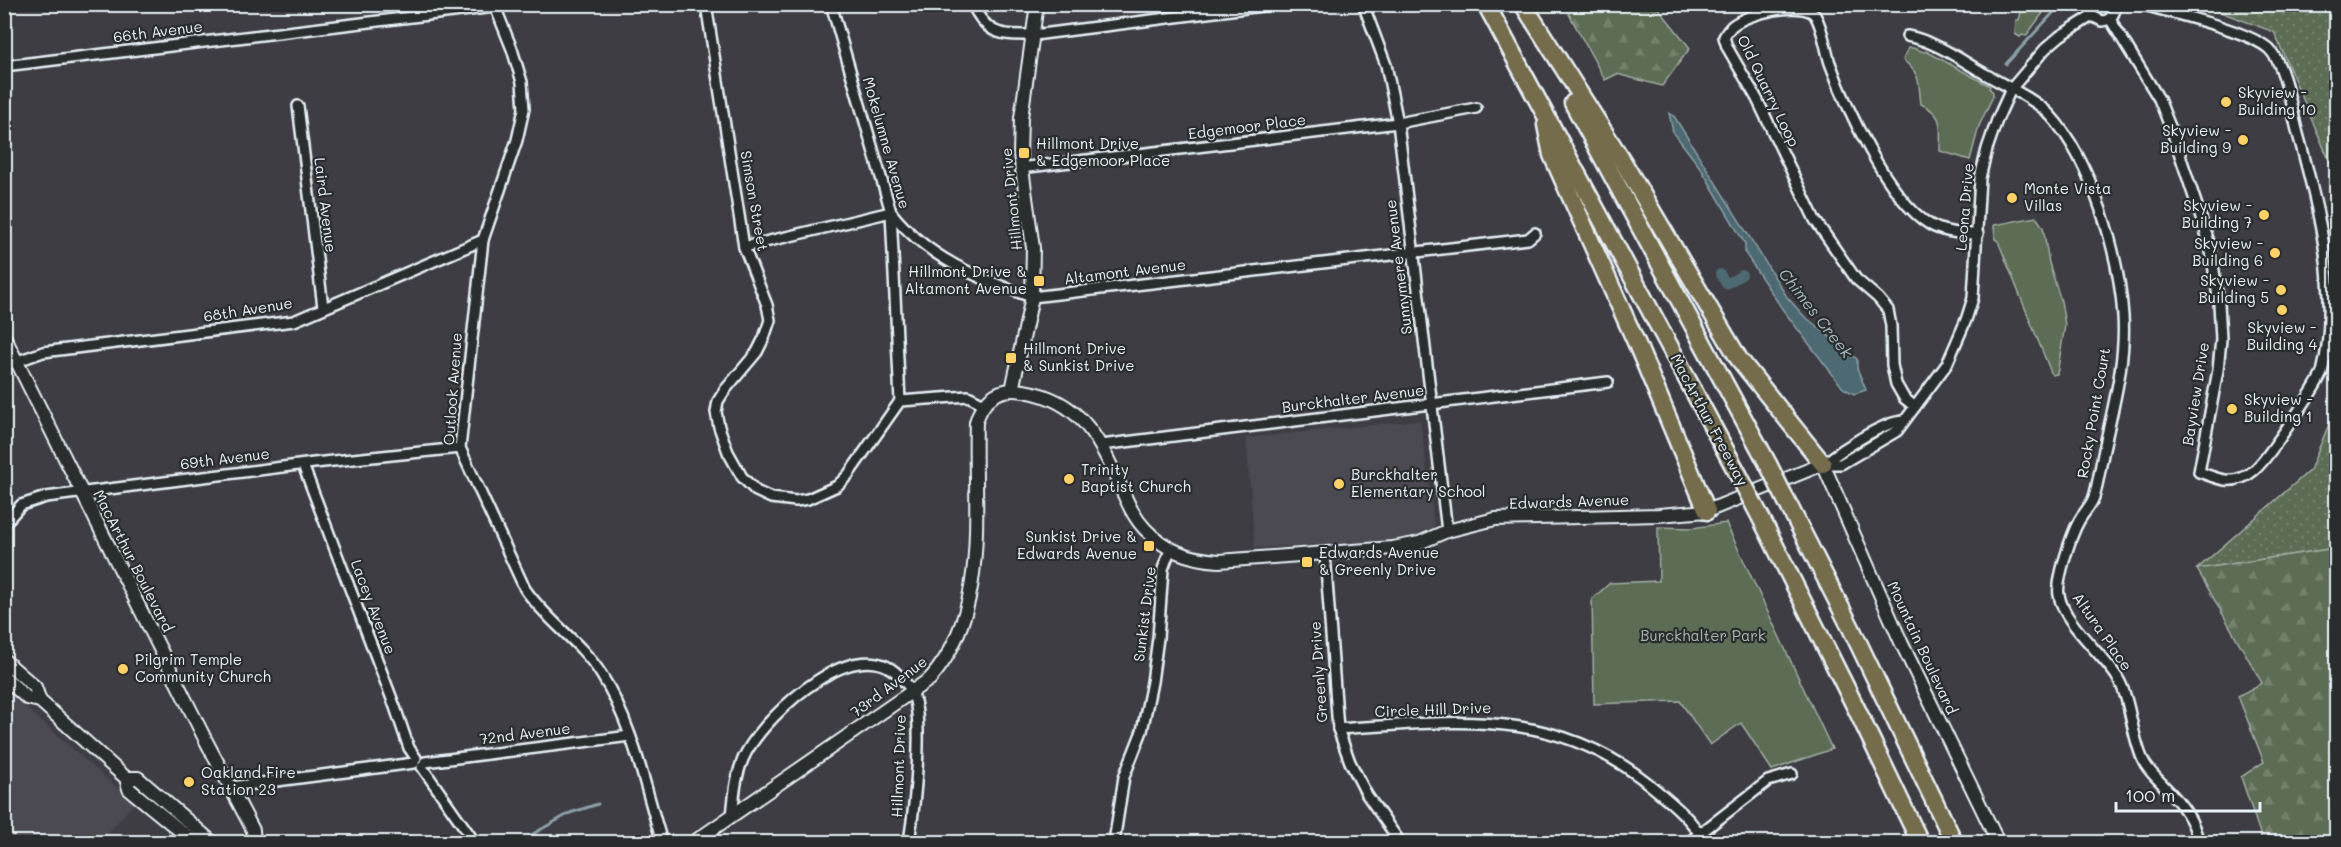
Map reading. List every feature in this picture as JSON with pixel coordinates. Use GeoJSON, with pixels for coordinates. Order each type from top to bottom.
{"type":"FeatureCollection","features":[{"type":"Feature","properties":{"kind":"highway","name":"MacArthur Freeway"},"geometry":{"type":"LineString","coordinates":[[1486,4],[1761,518],[1857,710],[1920,843]]}},
{"type":"Feature","properties":{"kind":"highway","name":"MacArthur Freeway"},"geometry":{"type":"LineString","coordinates":[[1522,4],[1768,464],[1851,628],[1953,843]]}},
{"type":"Feature","properties":{"kind":"highway"},"geometry":{"type":"LineString","coordinates":[[1522,4],[1623,162],[1734,351],[1777,409],[1823,464]]}},
{"type":"Feature","properties":{"kind":"highway"},"geometry":{"type":"LineString","coordinates":[[1543,110],[1552,155],[1636,342],[1707,511]]}},
{"type":"Feature","properties":{"kind":"main road","name":"Hillmont Drive"},"geometry":{"type":"LineString","coordinates":[[1012,390],[1032,297],[1033,248],[1020,168],[1021,118],[1037,4]]}},
{"type":"Feature","properties":{"kind":"main road","name":"MacArthur Boulevard"},"geometry":{"type":"LineString","coordinates":[[4,336],[254,836],[267,843]]}},
{"type":"Feature","properties":{"kind":"main road"},"geometry":{"type":"LineString","coordinates":[[984,404],[992,396],[1002,391],[1012,390]]}},
{"type":"Feature","properties":{"kind":"main road","name":"Sunkist Drive"},"geometry":{"type":"LineString","coordinates":[[1012,390],[1036,393],[1057,401],[1082,420],[1101,445],[1131,511],[1144,528],[1170,550]]}},
{"type":"Feature","properties":{"kind":"main road","name":"73rd Avenue"},"geometry":{"type":"LineString","coordinates":[[694,843],[912,692],[930,679],[943,664],[953,648],[963,622],[971,588],[975,556],[976,422],[984,404]]}},
{"type":"Feature","properties":{"kind":"main road","name":"Edwards Avenue"},"geometry":{"type":"LineString","coordinates":[[1170,550],[1197,559],[1218,561],[1325,554],[1402,547],[1419,543],[1447,531],[1495,519],[1659,515],[1707,511],[1823,464]]}},
{"type":"Feature","properties":{"kind":"main road","name":"Mountain Boulevard"},"geometry":{"type":"LineString","coordinates":[[1823,464],[1901,642],[1998,843]]}},
{"type":"Feature","properties":{"kind":"main road"},"geometry":{"type":"LineString","coordinates":[[4,660],[35,687],[40,701],[126,778],[129,789],[194,843]]}},
{"type":"Feature","properties":{"kind":"main road"},"geometry":{"type":"LineString","coordinates":[[4,677],[27,698],[40,701]]}},
{"type":"Feature","properties":{"kind":"main road"},"geometry":{"type":"LineString","coordinates":[[126,778],[138,778],[212,843]]}},
{"type":"Feature","properties":{"kind":"street","name":"Simson Street"},"geometry":{"type":"LineString","coordinates":[[706,4],[744,247],[767,305],[770,320],[757,352],[718,401],[716,412],[728,452],[742,477],[756,491],[771,498],[796,501],[823,494],[837,486],[848,475],[900,401]]}},
{"type":"Feature","properties":{"kind":"street","name":"Mokelumne Avenue"},"geometry":{"type":"LineString","coordinates":[[831,4],[891,212],[900,401]]}},
{"type":"Feature","properties":{"kind":"street"},"geometry":{"type":"LineString","coordinates":[[972,4],[986,27],[1017,35],[1034,35],[1278,4]]}},
{"type":"Feature","properties":{"kind":"street","name":"Sunnymere Avenue"},"geometry":{"type":"LineString","coordinates":[[1363,4],[1386,65],[1398,123],[1447,531]]}},
{"type":"Feature","properties":{"kind":"street"},"geometry":{"type":"LineString","coordinates":[[2090,4],[2092,16],[2102,21],[2110,19],[2116,5]]}},
{"type":"Feature","properties":{"kind":"street","name":"Bayview Drive"},"geometry":{"type":"LineString","coordinates":[[2110,19],[2159,99],[2210,244],[2219,303],[2221,339],[2218,370],[2199,472],[2226,480],[2243,477],[2258,468],[2305,403],[2322,373],[2330,345],[2335,310],[2334,277],[2320,215],[2280,68],[2271,51],[2248,37],[2141,4]]}},
{"type":"Feature","properties":{"kind":"street","name":"Old Quarry Loop"},"geometry":{"type":"LineString","coordinates":[[1915,407],[1904,398],[1896,384],[1892,365],[1891,326],[1888,310],[1856,279],[1815,220],[1757,99],[1727,47],[1724,37],[1732,26],[1762,9],[1799,5],[1810,8],[1816,15],[1830,63],[1874,160],[1892,185],[1916,214],[1930,225],[1958,234],[1978,234]]}},
{"type":"Feature","properties":{"kind":"street","name":"66th Avenue"},"geometry":{"type":"LineString","coordinates":[[4,66],[494,6]]}},
{"type":"Feature","properties":{"kind":"street","name":"Outlook Avenue"},"geometry":{"type":"LineString","coordinates":[[494,6],[512,49],[522,82],[524,109],[517,140],[483,240],[460,448],[525,589],[535,604],[600,672],[611,691],[630,736],[662,843]]}},
{"type":"Feature","properties":{"kind":"street","name":"Leona Drive"},"geometry":{"type":"LineString","coordinates":[[1823,464],[1891,422],[1903,421],[1947,364],[1973,298],[1980,178],[1987,149],[2011,89],[2045,49],[2060,36],[2092,16]]}},
{"type":"Feature","properties":{"kind":"street","name":"Rocky Point Court"},"geometry":{"type":"LineString","coordinates":[[1907,36],[1918,38],[1955,56],[2048,112],[2075,149],[2090,181],[2100,211],[2118,281],[2123,317],[2122,351],[2115,398],[2093,499],[2078,523],[2061,571],[2059,596]]}},
{"type":"Feature","properties":{"kind":"street","name":"Laird Avenue"},"geometry":{"type":"LineString","coordinates":[[298,106],[323,307]]}},
{"type":"Feature","properties":{"kind":"street","name":"Edgemoor Place"},"geometry":{"type":"LineString","coordinates":[[1020,168],[1398,123],[1476,108]]}},
{"type":"Feature","properties":{"kind":"street"},"geometry":{"type":"LineString","coordinates":[[744,247],[891,212]]}},
{"type":"Feature","properties":{"kind":"street","name":"Altamont Avenue"},"geometry":{"type":"LineString","coordinates":[[891,212],[914,237],[963,270],[998,286],[1032,297],[1528,239],[1535,232]]}},
{"type":"Feature","properties":{"kind":"street","name":"68th Avenue"},"geometry":{"type":"LineString","coordinates":[[4,366],[43,352],[70,347],[294,321],[483,240]]}},
{"type":"Feature","properties":{"kind":"street","name":"Burckhalter Avenue"},"geometry":{"type":"LineString","coordinates":[[1101,445],[1608,382]]}},
{"type":"Feature","properties":{"kind":"street"},"geometry":{"type":"LineString","coordinates":[[900,401],[968,396],[984,404]]}},
{"type":"Feature","properties":{"kind":"street","name":"69th Avenue"},"geometry":{"type":"LineString","coordinates":[[4,525],[21,505],[46,496],[460,448]]}},
{"type":"Feature","properties":{"kind":"street","name":"Lacey Avenue"},"geometry":{"type":"LineString","coordinates":[[303,465],[409,747],[473,843]]}},
{"type":"Feature","properties":{"kind":"street","name":"Sunkist Drive"},"geometry":{"type":"LineString","coordinates":[[1114,843],[1124,777],[1142,731],[1152,682],[1163,569],[1170,550]]}},
{"type":"Feature","properties":{"kind":"street","name":"Greenly Drive"},"geometry":{"type":"LineString","coordinates":[[1325,554],[1338,729],[1350,762],[1367,795],[1400,843]]}},
{"type":"Feature","properties":{"kind":"street","name":"Altura Place"},"geometry":{"type":"LineString","coordinates":[[2059,596],[2065,611],[2082,636],[2118,678],[2135,740],[2144,762],[2181,805],[2191,820],[2198,843]]}},
{"type":"Feature","properties":{"kind":"street"},"geometry":{"type":"LineString","coordinates":[[732,817],[733,799],[741,763],[747,750],[759,733],[781,710],[820,678],[859,663],[875,662],[886,665],[896,672],[912,692]]}},
{"type":"Feature","properties":{"kind":"street","name":"Hillmont Drive"},"geometry":{"type":"LineString","coordinates":[[909,843],[916,784],[917,714],[912,692]]}},
{"type":"Feature","properties":{"kind":"street","name":"Circle Hill Drive"},"geometry":{"type":"LineString","coordinates":[[1338,729],[1456,721],[1508,724],[1554,734],[1599,751],[1634,771],[1668,800],[1702,839]]}},
{"type":"Feature","properties":{"kind":"street","name":"72nd Avenue"},"geometry":{"type":"LineString","coordinates":[[231,787],[630,736]]}},
{"type":"Feature","properties":{"kind":"street"},"geometry":{"type":"LineString","coordinates":[[1689,843],[1702,839],[1768,781],[1792,774]]}},
{"type":"Feature","properties":{"kind":"shaded area","name":"Burckhalter Elementary School"},"geometry":{"type":"Polygon","coordinates":[[[1420,420],[1435,529],[1428,535],[1389,542],[1255,548],[1246,438],[1420,420]]]}},
{"type":"Feature","properties":{"kind":"shaded area"},"geometry":{"type":"Polygon","coordinates":[[[4,688],[134,803],[101,842],[5,842],[4,688]]]}},
{"type":"Feature","properties":{"kind":"green space"},"geometry":{"type":"Polygon","coordinates":[[[2023,4],[2043,13],[2026,36],[2020,37],[2015,34],[2016,20],[2019,20],[2023,4]]]}},
{"type":"Feature","properties":{"kind":"green space"},"geometry":{"type":"Polygon","coordinates":[[[1564,5],[1659,5],[1659,9],[1690,48],[1662,86],[1617,74],[1605,80],[1564,5]]]}},
{"type":"Feature","properties":{"kind":"green space"},"geometry":{"type":"Polygon","coordinates":[[[2202,5],[2336,5],[2336,176],[2274,32],[2202,5]]]}},
{"type":"Feature","properties":{"kind":"green space"},"geometry":{"type":"Polygon","coordinates":[[[1908,48],[1926,51],[1990,86],[1993,96],[1979,126],[1970,160],[1940,151],[1938,118],[1929,108],[1921,104],[1916,75],[1903,60],[1908,48]]]}},
{"type":"Feature","properties":{"kind":"green space"},"geometry":{"type":"Polygon","coordinates":[[[2036,217],[2043,227],[2049,263],[2061,301],[2065,325],[2057,374],[2052,375],[1998,241],[1995,239],[1994,225],[2036,217]]]}},
{"type":"Feature","properties":{"kind":"green space"},"geometry":{"type":"Polygon","coordinates":[[[2336,407],[2336,548],[2197,569],[2310,470],[2336,407]]]}},
{"type":"Feature","properties":{"kind":"green space","name":"Burckhalter Park"},"geometry":{"type":"Polygon","coordinates":[[[1726,523],[1832,749],[1772,770],[1741,723],[1710,745],[1680,701],[1594,704],[1592,599],[1610,583],[1659,581],[1658,527],[1692,528],[1726,523]]]}},
{"type":"Feature","properties":{"kind":"green space"},"geometry":{"type":"Polygon","coordinates":[[[2336,548],[2336,842],[2263,842],[2241,777],[2264,762],[2238,696],[2262,683],[2197,569],[2336,548]]]}},
{"type":"Feature","properties":{"kind":"water"},"geometry":{"type":"Polygon","coordinates":[[[1669,113],[1674,116],[1787,297],[1803,315],[1857,359],[1857,368],[1866,390],[1854,394],[1843,388],[1783,310],[1745,253],[1745,244],[1702,170],[1673,132],[1669,113]]]}},
{"type":"Feature","properties":{"kind":"waterway"},"geometry":{"type":"LineString","coordinates":[[2006,64],[2053,13]]}},
{"type":"Feature","properties":{"kind":"waterway","name":"Chimes Creek"},"geometry":{"type":"LineString","coordinates":[[1720,274],[1726,284],[1742,275]]}},
{"type":"Feature","properties":{"kind":"waterway"},"geometry":{"type":"LineString","coordinates":[[531,835],[570,813],[598,804]]}},
{"type":"Feature","properties":{"kind":"place","name":"Skyview - Building 10"},"geometry":{"type":"Point","coordinates":[2226,102]}},
{"type":"Feature","properties":{"kind":"place","name":"Skyview - Building 9"},"geometry":{"type":"Point","coordinates":[2243,140]}},
{"type":"Feature","properties":{"kind":"place","name":"Hillmont Drive & Edgemoor Place"},"geometry":{"type":"Point","coordinates":[1024,153]}},
{"type":"Feature","properties":{"kind":"place","name":"Monte Vista Villas"},"geometry":{"type":"Point","coordinates":[2012,198]}},
{"type":"Feature","properties":{"kind":"place","name":"Skyview - Building 7"},"geometry":{"type":"Point","coordinates":[2264,215]}},
{"type":"Feature","properties":{"kind":"place","name":"Skyview - Building 6"},"geometry":{"type":"Point","coordinates":[2275,253]}},
{"type":"Feature","properties":{"kind":"place","name":"Hillmont Drive & Altamont Avenue"},"geometry":{"type":"Point","coordinates":[1039,281]}},
{"type":"Feature","properties":{"kind":"place","name":"Skyview - Building 5"},"geometry":{"type":"Point","coordinates":[2281,290]}},
{"type":"Feature","properties":{"kind":"place","name":"Skyview - Building 4"},"geometry":{"type":"Point","coordinates":[2282,310]}},
{"type":"Feature","properties":{"kind":"place","name":"Hillmont Drive & Sunkist Drive"},"geometry":{"type":"Point","coordinates":[1011,358]}},
{"type":"Feature","properties":{"kind":"place","name":"Skyview - Building 1"},"geometry":{"type":"Point","coordinates":[2232,409]}},
{"type":"Feature","properties":{"kind":"place","name":"Trinity Baptist Church"},"geometry":{"type":"Point","coordinates":[1069,479]}},
{"type":"Feature","properties":{"kind":"place","name":"Burckhalter Elementary School"},"geometry":{"type":"Point","coordinates":[1339,484]}},
{"type":"Feature","properties":{"kind":"place","name":"Sunkist Drive & Edwards Avenue"},"geometry":{"type":"Point","coordinates":[1149,546]}},
{"type":"Feature","properties":{"kind":"place","name":"Edwards Avenue & Greenly Drive"},"geometry":{"type":"Point","coordinates":[1307,562]}},
{"type":"Feature","properties":{"kind":"place","name":"Pilgrim Temple Community Church"},"geometry":{"type":"Point","coordinates":[123,669]}},
{"type":"Feature","properties":{"kind":"place","name":"Oakland Fire Station 23"},"geometry":{"type":"Point","coordinates":[189,782]}}]}
